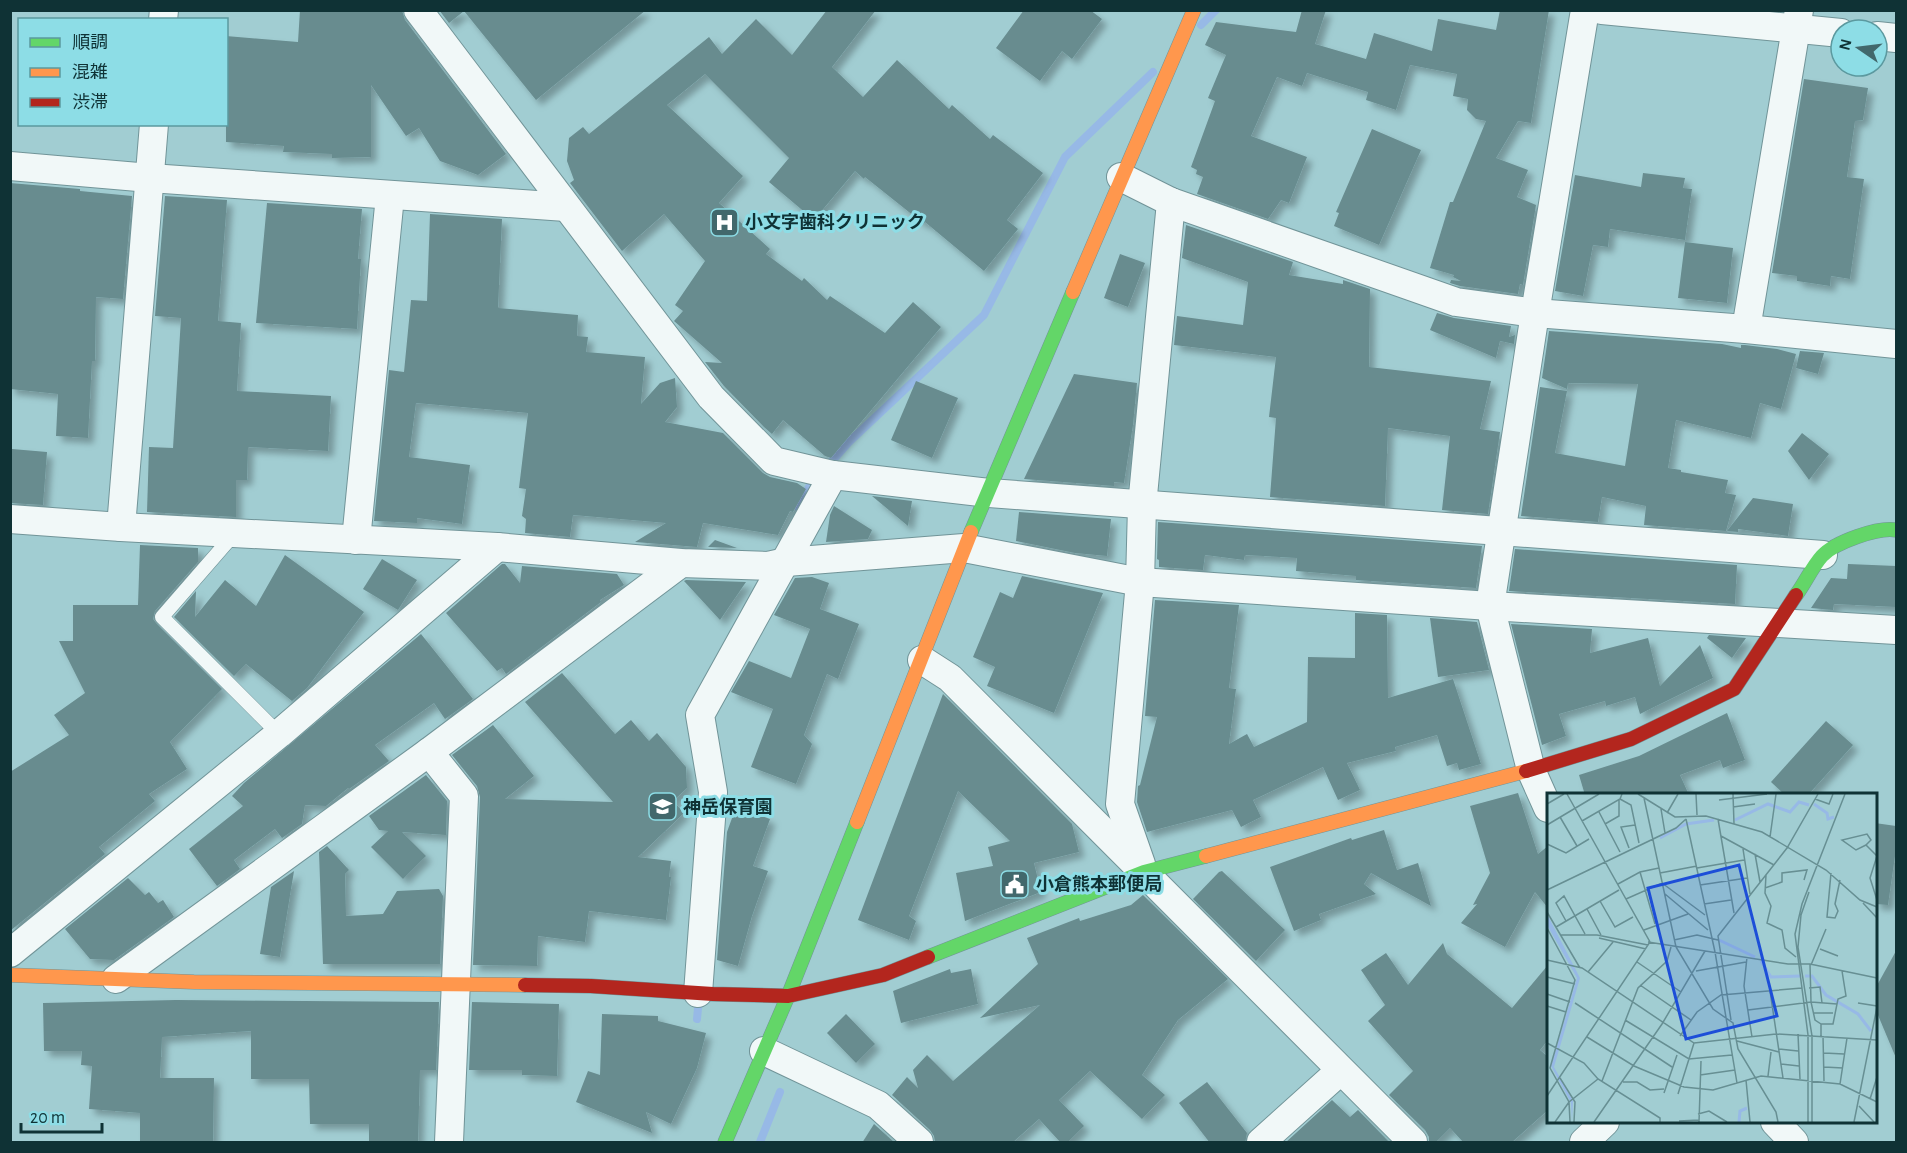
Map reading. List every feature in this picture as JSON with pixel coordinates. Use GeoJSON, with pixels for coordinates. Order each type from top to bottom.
{"type":"FeatureCollection","features":[{"type":"Feature","properties":{"kind":"street"},"geometry":{"type":"LineString","coordinates":[[418,10],[711,397],[774,461],[832,475],[989,493],[1823,555]]}},
{"type":"Feature","properties":{"kind":"street"},"geometry":{"type":"LineString","coordinates":[[725,1143],[788,996],[922,660],[964,548],[1194,10]]}},
{"type":"Feature","properties":{"kind":"street"},"geometry":{"type":"LineString","coordinates":[[1547,806],[1531,770],[1490,606],[1585,10]]}},
{"type":"Feature","properties":{"kind":"street"},"geometry":{"type":"LineString","coordinates":[[1602,10],[1797,20],[1829,29]]}},
{"type":"Feature","properties":{"kind":"street"},"geometry":{"type":"LineString","coordinates":[[1746,329],[1797,20]]}},
{"type":"Feature","properties":{"kind":"street"},"geometry":{"type":"LineString","coordinates":[[121,527],[154,126]]}},
{"type":"Feature","properties":{"kind":"street"},"geometry":{"type":"LineString","coordinates":[[10,166],[390,196],[566,207]]}},
{"type":"Feature","properties":{"kind":"street"},"geometry":{"type":"LineString","coordinates":[[1121,177],[1171,202],[1456,302],[1535,314],[1746,329],[1896,344]]}},
{"type":"Feature","properties":{"kind":"street"},"geometry":{"type":"LineString","coordinates":[[356,540],[390,196]]}},
{"type":"Feature","properties":{"kind":"street"},"geometry":{"type":"LineString","coordinates":[[1144,872],[1120,804],[1140,582],[1142,506],[1171,202]]}},
{"type":"Feature","properties":{"kind":"street"},"geometry":{"type":"LineString","coordinates":[[705,993],[713,792],[700,715],[777,564],[832,475]]}},
{"type":"Feature","properties":{"kind":"street"},"geometry":{"type":"LineString","coordinates":[[10,519],[497,548],[681,563],[777,564],[964,548],[1140,582],[1896,630]]}},
{"type":"Feature","properties":{"kind":"street"},"geometry":{"type":"LineString","coordinates":[[10,975],[206,982],[591,986],[788,996],[883,975],[1144,872],[1531,770],[1631,739],[1734,689],[1823,555],[1856,536],[1890,529],[1896,530]]}},
{"type":"Feature","properties":{"kind":"street"},"geometry":{"type":"LineString","coordinates":[[10,953],[279,734],[497,548]]}},
{"type":"Feature","properties":{"kind":"street"},"geometry":{"type":"LineString","coordinates":[[116,979],[429,752],[681,563]]}},
{"type":"Feature","properties":{"kind":"street"},"geometry":{"type":"LineString","coordinates":[[922,660],[950,678],[1413,1143]]}},
{"type":"Feature","properties":{"kind":"street"},"geometry":{"type":"LineString","coordinates":[[429,752],[464,796],[449,1143]]}},
{"type":"Feature","properties":{"kind":"street"},"geometry":{"type":"LineString","coordinates":[[764,1051],[878,1105],[919,1143]]}},
{"type":"Feature","properties":{"kind":"street"},"geometry":{"type":"LineString","coordinates":[[1261,1143],[1340,1071]]}},
{"type":"Feature","properties":{"kind":"street"},"geometry":{"type":"LineString","coordinates":[[1584,1143],[1604,1123]]}},
{"type":"Feature","properties":{"kind":"street"},"geometry":{"type":"LineString","coordinates":[[1776,1123],[1794,1143]]}},
{"type":"Feature","properties":{"kind":"lane"},"geometry":{"type":"LineString","coordinates":[[236,533],[162,616],[279,734]]}},
{"type":"Feature","properties":{"kind":"building"},"geometry":{"type":"Polygon","coordinates":[[[300,10],[402,10],[405,20],[506,154],[478,175],[440,161],[419,128],[406,136],[371,85],[371,157],[332,158],[332,154],[283,152],[284,146],[226,142],[228,36],[298,42],[300,10]]]}},
{"type":"Feature","properties":{"kind":"building"},"geometry":{"type":"Polygon","coordinates":[[[439,10],[646,10],[536,100],[464,11],[449,23],[439,10]]]}},
{"type":"Feature","properties":{"kind":"building"},"geometry":{"type":"Polygon","coordinates":[[[827,10],[876,10],[832,67],[863,97],[897,60],[949,109],[952,105],[990,139],[993,135],[1043,173],[1007,220],[1018,229],[984,271],[925,222],[924,224],[855,171],[814,220],[769,182],[789,158],[705,74],[667,105],[743,176],[719,203],[770,249],[766,254],[802,281],[804,278],[827,300],[830,296],[885,333],[913,302],[941,327],[831,458],[825,456],[783,420],[772,434],[724,386],[705,362],[722,363],[674,321],[683,311],[675,305],[705,261],[664,214],[622,251],[570,183],[574,180],[567,161],[569,138],[583,127],[589,134],[709,37],[722,54],[756,19],[792,55],[827,10]]]}},
{"type":"Feature","properties":{"kind":"building"},"geometry":{"type":"Polygon","coordinates":[[[1024,10],[1090,10],[1102,19],[1072,59],[1062,51],[1040,81],[996,48],[1024,10]]]}},
{"type":"Feature","properties":{"kind":"building"},"geometry":{"type":"Polygon","coordinates":[[[1302,10],[1326,10],[1315,44],[1366,59],[1374,33],[1432,51],[1438,19],[1496,30],[1500,10],[1549,10],[1531,123],[1518,121],[1496,158],[1528,170],[1517,197],[1536,205],[1523,285],[1520,284],[1518,294],[1460,286],[1450,283],[1451,280],[1461,281],[1453,277],[1454,275],[1430,268],[1450,202],[1453,202],[1486,121],[1476,119],[1467,110],[1468,99],[1453,96],[1457,74],[1410,65],[1396,110],[1366,100],[1368,92],[1307,73],[1302,86],[1277,77],[1251,136],[1307,157],[1289,203],[1281,200],[1268,219],[1197,194],[1203,177],[1196,174],[1197,170],[1191,167],[1215,101],[1208,98],[1226,55],[1205,45],[1216,22],[1296,32],[1302,10]]]}},
{"type":"Feature","properties":{"kind":"building"},"geometry":{"type":"Polygon","coordinates":[[[1804,79],[1868,88],[1863,120],[1855,121],[1847,177],[1864,179],[1850,279],[1831,276],[1830,286],[1797,281],[1797,276],[1772,273],[1804,79]]]}},
{"type":"Feature","properties":{"kind":"building"},"geometry":{"type":"Polygon","coordinates":[[[1372,129],[1421,150],[1379,245],[1334,226],[1339,213],[1336,212],[1372,129]]]}},
{"type":"Feature","properties":{"kind":"building"},"geometry":{"type":"Polygon","coordinates":[[[1643,173],[1685,178],[1683,188],[1692,189],[1685,240],[1610,229],[1608,247],[1593,245],[1583,296],[1555,291],[1575,175],[1641,187],[1643,173]]]}},
{"type":"Feature","properties":{"kind":"building"},"geometry":{"type":"Polygon","coordinates":[[[10,183],[132,196],[123,299],[96,297],[95,361],[92,361],[88,438],[56,436],[58,394],[10,389],[10,183]]]}},
{"type":"Feature","properties":{"kind":"building"},"geometry":{"type":"Polygon","coordinates":[[[165,196],[227,200],[218,321],[241,323],[237,391],[331,396],[328,451],[248,447],[247,480],[236,480],[236,517],[147,512],[149,447],[173,448],[181,318],[155,316],[165,196]]]}},
{"type":"Feature","properties":{"kind":"building"},"geometry":{"type":"Polygon","coordinates":[[[267,203],[362,209],[358,259],[361,259],[357,329],[256,323],[267,203]]]}},
{"type":"Feature","properties":{"kind":"building"},"geometry":{"type":"Polygon","coordinates":[[[430,214],[502,219],[498,308],[578,315],[577,336],[588,337],[586,352],[645,357],[641,404],[660,383],[675,378],[677,407],[665,422],[723,433],[763,473],[770,477],[797,483],[806,489],[793,512],[790,511],[778,535],[703,523],[697,547],[635,542],[666,523],[573,515],[570,537],[525,533],[526,519],[522,516],[526,489],[519,488],[528,413],[416,403],[409,457],[470,465],[462,524],[417,518],[417,523],[374,521],[389,370],[404,372],[411,300],[427,301],[430,214]]]}},
{"type":"Feature","properties":{"kind":"building"},"geometry":{"type":"Polygon","coordinates":[[[1186,225],[1293,262],[1289,275],[1343,284],[1343,280],[1370,289],[1369,367],[1491,381],[1480,429],[1500,432],[1488,514],[1442,510],[1450,436],[1388,428],[1385,506],[1270,497],[1276,418],[1269,417],[1276,357],[1174,345],[1177,316],[1243,325],[1248,282],[1182,258],[1186,225]]]}},
{"type":"Feature","properties":{"kind":"building"},"geometry":{"type":"Polygon","coordinates":[[[1685,242],[1733,248],[1727,303],[1678,298],[1685,242]]]}},
{"type":"Feature","properties":{"kind":"building"},"geometry":{"type":"Polygon","coordinates":[[[1120,254],[1145,263],[1128,307],[1104,298],[1120,254]]]}},
{"type":"Feature","properties":{"kind":"building"},"geometry":{"type":"Polygon","coordinates":[[[1437,313],[1454,318],[1511,326],[1509,337],[1515,335],[1514,344],[1500,341],[1496,358],[1430,330],[1437,313]]]}},
{"type":"Feature","properties":{"kind":"building"},"geometry":{"type":"Polygon","coordinates":[[[1549,331],[1722,344],[1741,348],[1741,345],[1745,345],[1796,354],[1781,409],[1760,403],[1751,438],[1676,420],[1668,468],[1728,480],[1725,493],[1736,495],[1726,531],[1644,525],[1646,506],[1602,497],[1598,522],[1521,516],[1540,387],[1567,391],[1555,453],[1625,466],[1638,384],[1568,383],[1567,389],[1542,378],[1549,331]]]}},
{"type":"Feature","properties":{"kind":"building"},"geometry":{"type":"Polygon","coordinates":[[[1800,351],[1824,353],[1818,374],[1796,368],[1800,351]]]}},
{"type":"Feature","properties":{"kind":"building"},"geometry":{"type":"Polygon","coordinates":[[[1074,374],[1137,383],[1124,483],[1114,482],[1114,486],[1024,479],[1074,374]]]}},
{"type":"Feature","properties":{"kind":"building"},"geometry":{"type":"Polygon","coordinates":[[[916,381],[958,398],[932,458],[891,440],[916,381]]]}},
{"type":"Feature","properties":{"kind":"building"},"geometry":{"type":"Polygon","coordinates":[[[1802,433],[1829,454],[1809,480],[1788,451],[1802,433]]]}},
{"type":"Feature","properties":{"kind":"building"},"geometry":{"type":"Polygon","coordinates":[[[12,449],[47,452],[43,505],[10,503],[12,449]]]}},
{"type":"Feature","properties":{"kind":"building"},"geometry":{"type":"Polygon","coordinates":[[[872,496],[912,501],[908,526],[872,496]]]}},
{"type":"Feature","properties":{"kind":"building"},"geometry":{"type":"Polygon","coordinates":[[[1753,498],[1793,504],[1788,536],[1738,529],[1738,532],[1727,531],[1753,498]]]}},
{"type":"Feature","properties":{"kind":"building"},"geometry":{"type":"Polygon","coordinates":[[[834,506],[872,530],[868,539],[826,542],[830,515],[834,506]]]}},
{"type":"Feature","properties":{"kind":"building"},"geometry":{"type":"Polygon","coordinates":[[[1019,512],[1111,519],[1107,556],[1075,553],[1016,541],[1019,512]]]}},
{"type":"Feature","properties":{"kind":"building"},"geometry":{"type":"Polygon","coordinates":[[[1158,522],[1482,546],[1476,588],[1356,580],[1356,576],[1296,571],[1297,558],[1245,555],[1244,560],[1205,555],[1203,570],[1159,567],[1157,559],[1158,522]]]}},
{"type":"Feature","properties":{"kind":"building"},"geometry":{"type":"Polygon","coordinates":[[[715,540],[737,548],[708,547],[715,540]]]}},
{"type":"Feature","properties":{"kind":"building"},"geometry":{"type":"Polygon","coordinates":[[[140,545],[198,548],[198,562],[155,611],[153,619],[222,689],[170,742],[187,769],[149,794],[155,801],[99,847],[105,854],[10,931],[10,772],[69,735],[54,715],[85,693],[59,641],[73,641],[73,605],[138,605],[140,545]]]}},
{"type":"Feature","properties":{"kind":"building"},"geometry":{"type":"Polygon","coordinates":[[[1515,549],[1737,565],[1735,604],[1509,591],[1515,549]]]}},
{"type":"Feature","properties":{"kind":"building"},"geometry":{"type":"Polygon","coordinates":[[[285,555],[364,612],[307,688],[292,701],[246,664],[234,676],[174,617],[196,591],[195,617],[225,580],[256,606],[285,555]]]}},
{"type":"Feature","properties":{"kind":"building"},"geometry":{"type":"Polygon","coordinates":[[[382,559],[417,580],[398,610],[363,589],[382,559]]]}},
{"type":"Feature","properties":{"kind":"building"},"geometry":{"type":"Polygon","coordinates":[[[502,564],[505,564],[520,583],[522,566],[617,574],[624,585],[600,600],[601,602],[506,674],[502,668],[497,671],[446,613],[502,564]]]}},
{"type":"Feature","properties":{"kind":"building"},"geometry":{"type":"Polygon","coordinates":[[[1848,564],[1896,566],[1896,607],[1834,604],[1833,610],[1811,608],[1831,578],[1847,579],[1848,564]]]}},
{"type":"Feature","properties":{"kind":"building"},"geometry":{"type":"Polygon","coordinates":[[[1022,576],[1103,593],[1054,713],[987,686],[995,667],[973,657],[1000,592],[1013,598],[1022,576]]]}},
{"type":"Feature","properties":{"kind":"building"},"geometry":{"type":"Polygon","coordinates":[[[812,577],[829,583],[820,609],[859,624],[838,679],[827,674],[804,735],[812,744],[796,784],[751,767],[773,709],[731,692],[749,661],[791,678],[810,629],[774,615],[795,578],[812,577]]]}},
{"type":"Feature","properties":{"kind":"building"},"geometry":{"type":"Polygon","coordinates":[[[684,581],[746,582],[720,620],[684,581]]]}},
{"type":"Feature","properties":{"kind":"building"},"geometry":{"type":"Polygon","coordinates":[[[1155,600],[1239,605],[1229,688],[1236,689],[1229,744],[1247,734],[1254,747],[1307,722],[1308,657],[1355,658],[1355,613],[1387,615],[1388,698],[1453,679],[1481,764],[1459,770],[1457,763],[1447,766],[1437,735],[1395,747],[1396,751],[1347,763],[1360,790],[1338,800],[1323,767],[1253,800],[1261,817],[1241,827],[1232,810],[1147,832],[1137,802],[1138,786],[1157,717],[1145,716],[1155,600]]]}},
{"type":"Feature","properties":{"kind":"building"},"geometry":{"type":"Polygon","coordinates":[[[1430,618],[1477,622],[1489,670],[1438,677],[1430,618]]]}},
{"type":"Feature","properties":{"kind":"building"},"geometry":{"type":"Polygon","coordinates":[[[1511,624],[1592,629],[1590,653],[1648,638],[1660,686],[1700,645],[1713,678],[1640,714],[1635,697],[1606,706],[1605,701],[1559,714],[1566,736],[1542,745],[1511,624]]]}},
{"type":"Feature","properties":{"kind":"building"},"geometry":{"type":"Polygon","coordinates":[[[421,634],[473,699],[445,719],[434,703],[375,745],[389,761],[348,788],[326,806],[305,805],[302,824],[282,838],[275,829],[234,860],[240,869],[217,886],[189,849],[243,806],[232,796],[244,783],[421,634]]]}},
{"type":"Feature","properties":{"kind":"building"},"geometry":{"type":"Polygon","coordinates":[[[1709,635],[1746,638],[1732,658],[1707,638],[1709,635]]]}},
{"type":"Feature","properties":{"kind":"building"},"geometry":{"type":"Polygon","coordinates":[[[562,673],[615,734],[631,720],[649,741],[657,733],[686,767],[687,788],[673,801],[684,813],[638,857],[671,861],[666,920],[589,911],[585,942],[538,936],[537,966],[473,965],[480,797],[477,786],[452,755],[493,725],[534,776],[505,799],[613,802],[525,702],[562,673]]]}},
{"type":"Feature","properties":{"kind":"building"},"geometry":{"type":"Polygon","coordinates":[[[943,694],[1072,824],[1079,852],[1034,863],[1041,892],[965,921],[956,873],[993,866],[988,847],[1010,841],[958,791],[909,916],[916,921],[909,940],[858,920],[943,694]]]}},
{"type":"Feature","properties":{"kind":"building"},"geometry":{"type":"Polygon","coordinates":[[[1727,713],[1745,760],[1723,768],[1720,760],[1680,775],[1688,793],[1584,793],[1579,775],[1639,756],[1727,713]]]}},
{"type":"Feature","properties":{"kind":"building"},"geometry":{"type":"Polygon","coordinates":[[[1826,721],[1853,745],[1810,793],[1783,793],[1771,782],[1826,721]]]}},
{"type":"Feature","properties":{"kind":"building"},"geometry":{"type":"Polygon","coordinates":[[[426,775],[447,801],[446,835],[402,832],[426,856],[403,879],[371,847],[388,831],[379,830],[369,816],[426,775]]]}},
{"type":"Feature","properties":{"kind":"building"},"geometry":{"type":"Polygon","coordinates":[[[1518,793],[1538,854],[1547,847],[1547,907],[1535,892],[1505,947],[1461,923],[1477,904],[1473,905],[1490,873],[1470,806],[1518,793]]]}},
{"type":"Feature","properties":{"kind":"building"},"geometry":{"type":"Polygon","coordinates":[[[736,807],[770,819],[753,866],[768,871],[738,966],[717,960],[727,832],[736,807]]]}},
{"type":"Feature","properties":{"kind":"building"},"geometry":{"type":"Polygon","coordinates":[[[1877,823],[1896,826],[1896,849],[1888,905],[1877,904],[1877,823]]]}},
{"type":"Feature","properties":{"kind":"building"},"geometry":{"type":"Polygon","coordinates":[[[1384,830],[1397,870],[1418,863],[1431,906],[1371,873],[1364,884],[1376,894],[1319,914],[1321,920],[1294,931],[1270,867],[1351,838],[1352,840],[1384,830]]]}},
{"type":"Feature","properties":{"kind":"building"},"geometry":{"type":"Polygon","coordinates":[[[327,846],[349,870],[345,874],[346,916],[383,914],[397,891],[439,889],[443,896],[440,964],[323,964],[319,852],[327,846]]]}},
{"type":"Feature","properties":{"kind":"building"},"geometry":{"type":"Polygon","coordinates":[[[294,871],[280,957],[260,954],[271,887],[294,871]]]}},
{"type":"Feature","properties":{"kind":"building"},"geometry":{"type":"Polygon","coordinates":[[[1222,871],[1285,930],[1256,961],[1193,899],[1222,871]]]}},
{"type":"Feature","properties":{"kind":"building"},"geometry":{"type":"Polygon","coordinates":[[[128,878],[145,895],[149,892],[158,903],[163,900],[174,917],[114,960],[90,959],[65,929],[128,878]]]}},
{"type":"Feature","properties":{"kind":"building"},"geometry":{"type":"Polygon","coordinates":[[[1143,895],[1228,979],[1178,1020],[1142,1075],[1165,1095],[1142,1119],[1090,1071],[1059,1100],[1084,1126],[1067,1143],[1061,1143],[1039,1119],[1012,1143],[935,1143],[930,1130],[892,1095],[907,1077],[918,1088],[913,1070],[927,1055],[953,1081],[1040,1005],[980,1018],[1038,964],[1027,938],[1079,918],[1080,921],[1131,905],[1143,895]]]}},
{"type":"Feature","properties":{"kind":"building"},"geometry":{"type":"Polygon","coordinates":[[[1443,943],[1447,954],[1512,1008],[1547,966],[1547,1041],[1540,1050],[1547,1056],[1547,1111],[1511,1143],[1464,1143],[1450,1128],[1435,1143],[1429,1143],[1425,1130],[1389,1095],[1413,1071],[1368,1021],[1385,1005],[1361,970],[1386,953],[1408,985],[1443,943]]]}},
{"type":"Feature","properties":{"kind":"building"},"geometry":{"type":"Polygon","coordinates":[[[1896,951],[1896,1058],[1877,1013],[1877,985],[1896,951]]]}},
{"type":"Feature","properties":{"kind":"building"},"geometry":{"type":"Polygon","coordinates":[[[950,969],[951,973],[971,969],[978,1004],[901,1023],[893,991],[950,969]]]}},
{"type":"Feature","properties":{"kind":"building"},"geometry":{"type":"Polygon","coordinates":[[[176,1000],[439,1002],[436,1070],[420,1070],[418,1143],[369,1143],[369,1124],[310,1124],[309,1079],[251,1079],[251,1031],[162,1037],[160,1078],[214,1078],[213,1143],[140,1143],[140,1113],[89,1109],[92,1066],[81,1065],[82,1051],[44,1051],[43,1003],[176,1000]]]}},
{"type":"Feature","properties":{"kind":"building"},"geometry":{"type":"Polygon","coordinates":[[[472,1002],[559,1004],[557,1076],[522,1075],[522,1070],[469,1070],[472,1002]]]}},
{"type":"Feature","properties":{"kind":"building"},"geometry":{"type":"Polygon","coordinates":[[[602,1014],[658,1016],[658,1021],[706,1033],[697,1068],[671,1124],[646,1112],[652,1133],[576,1102],[588,1071],[600,1075],[602,1014]]]}},
{"type":"Feature","properties":{"kind":"building"},"geometry":{"type":"Polygon","coordinates":[[[846,1014],[875,1044],[856,1063],[827,1033],[846,1014]]]}},
{"type":"Feature","properties":{"kind":"building"},"geometry":{"type":"Polygon","coordinates":[[[1207,1082],[1247,1133],[1245,1143],[1210,1143],[1179,1103],[1207,1082]]]}},
{"type":"Feature","properties":{"kind":"building"},"geometry":{"type":"Polygon","coordinates":[[[1332,1100],[1350,1117],[1358,1110],[1390,1143],[1285,1143],[1332,1100]]]}},
{"type":"Feature","properties":{"kind":"building"},"geometry":{"type":"Polygon","coordinates":[[[874,1124],[895,1143],[862,1143],[874,1124]]]}},
{"type":"Feature","properties":{"kind":"waterway"},"geometry":{"type":"LineString","coordinates":[[1201,25],[1216,10]]}},
{"type":"Feature","properties":{"kind":"waterway"},"geometry":{"type":"LineString","coordinates":[[799,508],[809,487],[849,442],[984,315],[1065,157],[1153,72]]}},
{"type":"Feature","properties":{"kind":"waterway"},"geometry":{"type":"LineString","coordinates":[[697,1019],[699,998]]}},
{"type":"Feature","properties":{"kind":"waterway"},"geometry":{"type":"LineString","coordinates":[[760,1142],[780,1092]]}},
{"type":"Feature","properties":{"kind":"traffic: fast"},"geometry":{"type":"LineString","coordinates":[[971,532],[1073,292]]}},
{"type":"Feature","properties":{"kind":"traffic: fast"},"geometry":{"type":"LineString","coordinates":[[1796,595],[1818,560],[1828,551],[1868,533],[1896,530]]}},
{"type":"Feature","properties":{"kind":"traffic: fast"},"geometry":{"type":"LineString","coordinates":[[725,1142],[788,996],[857,822]]}},
{"type":"Feature","properties":{"kind":"traffic: fast"},"geometry":{"type":"LineString","coordinates":[[928,957],[1144,872],[1206,856]]}},
{"type":"Feature","properties":{"kind":"traffic: slow"},"geometry":{"type":"LineString","coordinates":[[1073,292],[1194,10]]}},
{"type":"Feature","properties":{"kind":"traffic: slow"},"geometry":{"type":"LineString","coordinates":[[857,822],[971,532]]}},
{"type":"Feature","properties":{"kind":"traffic: slow"},"geometry":{"type":"LineString","coordinates":[[1206,856],[1526,771]]}},
{"type":"Feature","properties":{"kind":"traffic: slow"},"geometry":{"type":"LineString","coordinates":[[10,975],[194,982],[525,985]]}},
{"type":"Feature","properties":{"kind":"traffic: jam"},"geometry":{"type":"LineString","coordinates":[[1526,771],[1631,739],[1734,689],[1796,595]]}},
{"type":"Feature","properties":{"kind":"traffic: jam"},"geometry":{"type":"LineString","coordinates":[[525,985],[788,996],[883,975],[928,957]]}},
{"type":"Feature","properties":{"kind":"place","name":"小文字歯科クリニック"},"geometry":{"type":"Point","coordinates":[724,222]}},
{"type":"Feature","properties":{"kind":"place","name":"神岳保育園"},"geometry":{"type":"Point","coordinates":[662,807]}},
{"type":"Feature","properties":{"kind":"place","name":"小倉熊本郵便局"},"geometry":{"type":"Point","coordinates":[1015,884]}}]}
